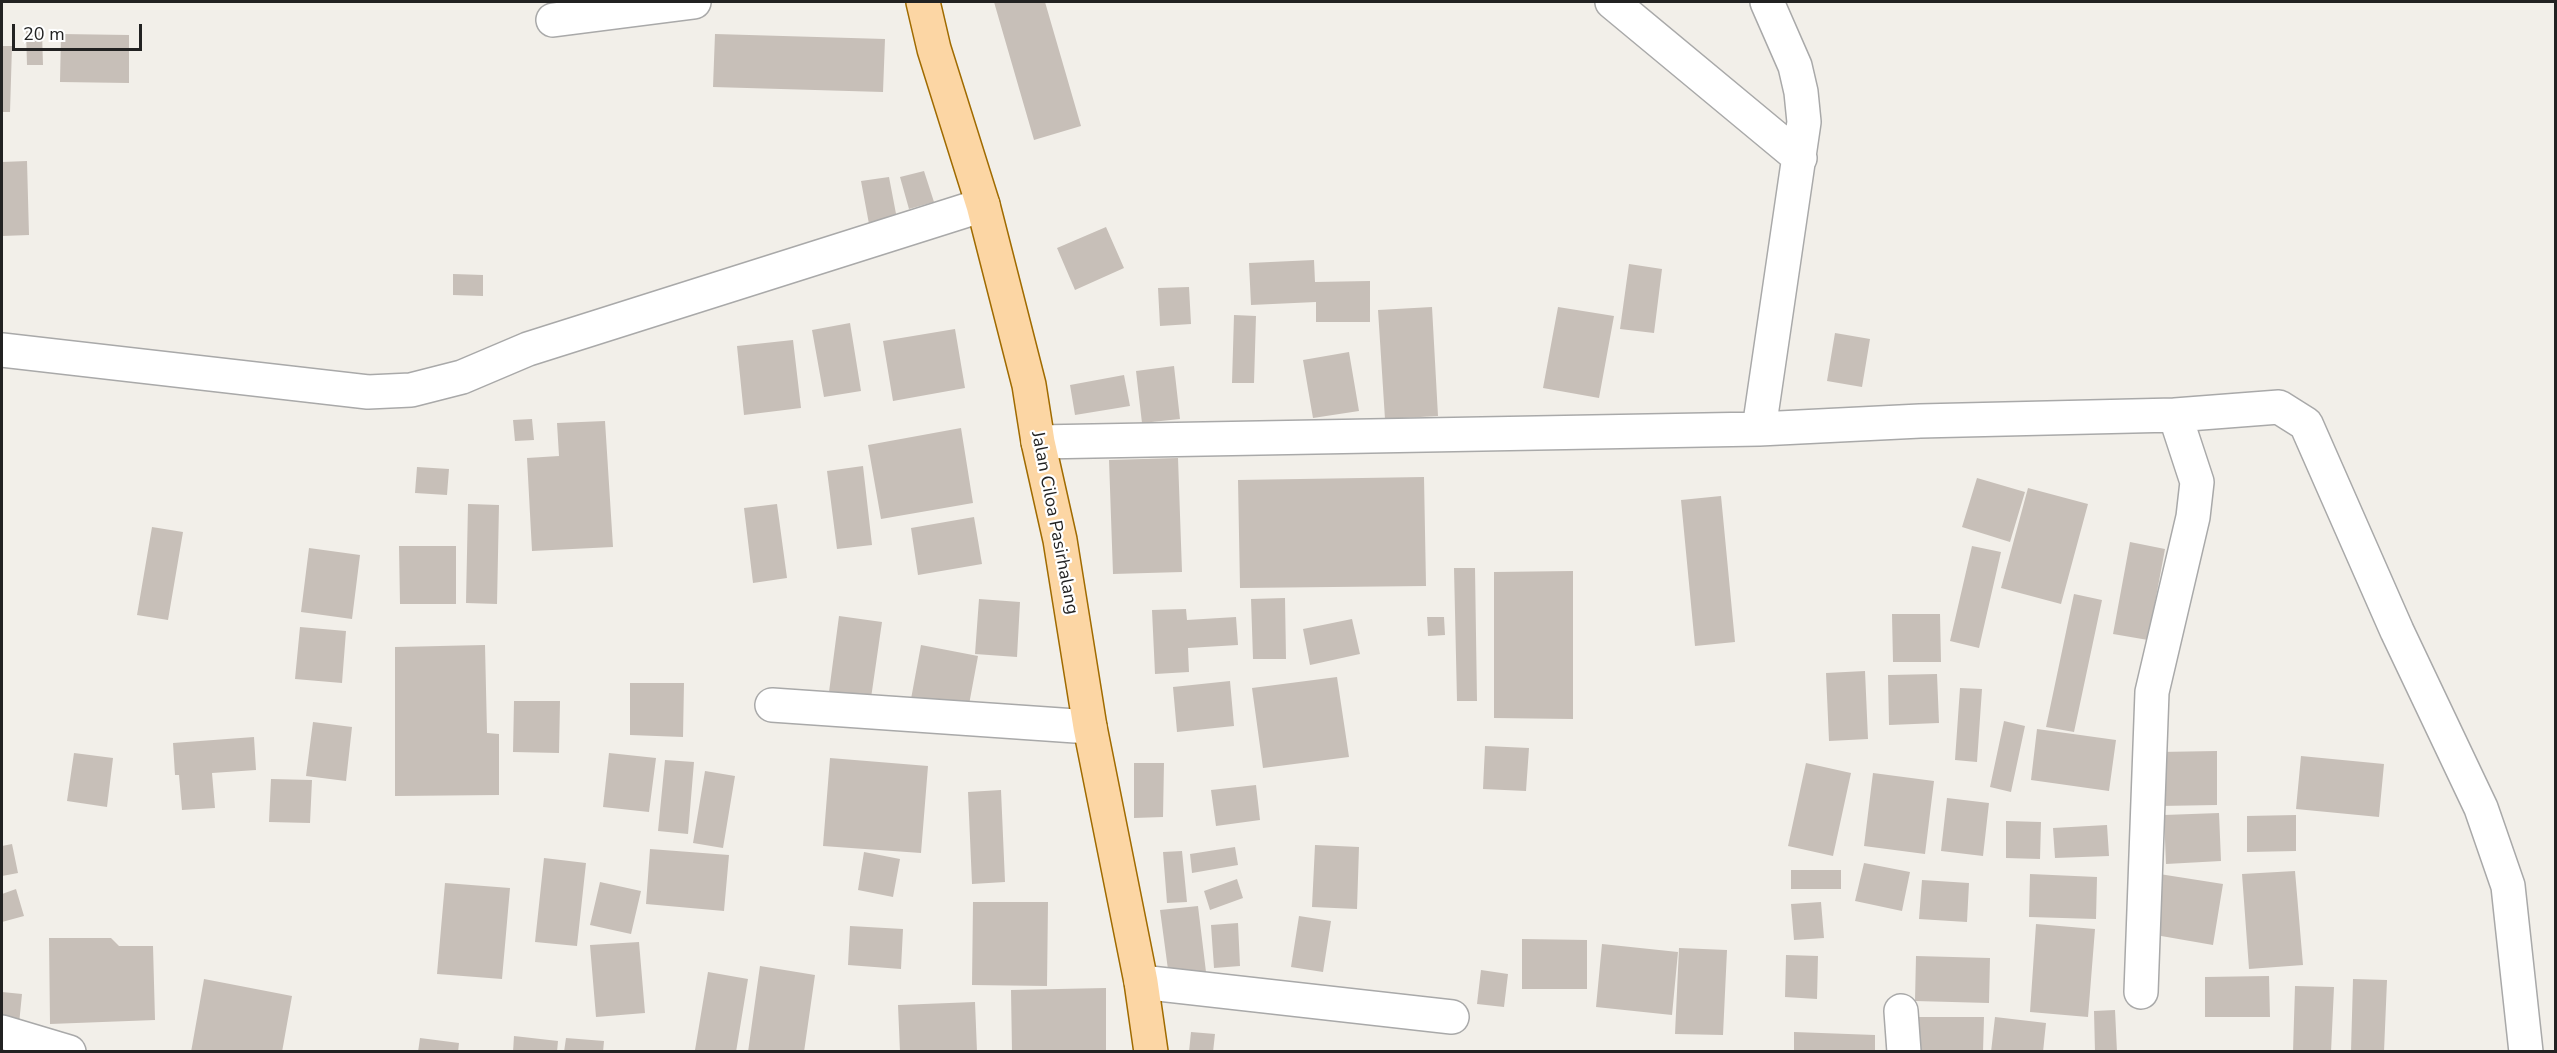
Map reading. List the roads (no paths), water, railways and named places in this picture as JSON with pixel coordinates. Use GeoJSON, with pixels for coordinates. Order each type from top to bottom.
{"type":"FeatureCollection","features":[{"type":"Feature","properties":{"kind":"main road","name":"Jalan Ciloa Pasirhalang"},"geometry":{"type":"LineString","coordinates":[[923,2],[934,49],[983,205],[1029,385],[1038,442],[1060,540],[1090,727],[1141,982],[1151,1052]]}},
{"type":"Feature","properties":{"kind":"street"},"geometry":{"type":"LineString","coordinates":[[553,20],[694,2]]}},
{"type":"Feature","properties":{"kind":"street"},"geometry":{"type":"LineString","coordinates":[[1612,2],[1800,158]]}},
{"type":"Feature","properties":{"kind":"street"},"geometry":{"type":"LineString","coordinates":[[1759,429],[1804,122],[1802,92],[1795,66],[1767,2]]}},
{"type":"Feature","properties":{"kind":"street"},"geometry":{"type":"LineString","coordinates":[[2,350],[368,392],[411,390],[462,377],[528,349],[983,205]]}},
{"type":"Feature","properties":{"kind":"street"},"geometry":{"type":"LineString","coordinates":[[1038,442],[1759,429],[1920,421],[2175,415],[2279,407],[2307,424],[2397,631],[2481,808],[2508,886],[2526,1052]]}},
{"type":"Feature","properties":{"kind":"street"},"geometry":{"type":"LineString","coordinates":[[2141,992],[2152,692],[2193,517],[2197,482],[2175,415]]}},
{"type":"Feature","properties":{"kind":"street"},"geometry":{"type":"LineString","coordinates":[[772,705],[1090,727]]}},
{"type":"Feature","properties":{"kind":"street"},"geometry":{"type":"LineString","coordinates":[[1141,982],[1452,1017]]}},
{"type":"Feature","properties":{"kind":"street"},"geometry":{"type":"LineString","coordinates":[[1901,1011],[1904,1052]]}},
{"type":"Feature","properties":{"kind":"street"},"geometry":{"type":"LineString","coordinates":[[2,1032],[69,1052]]}}]}
